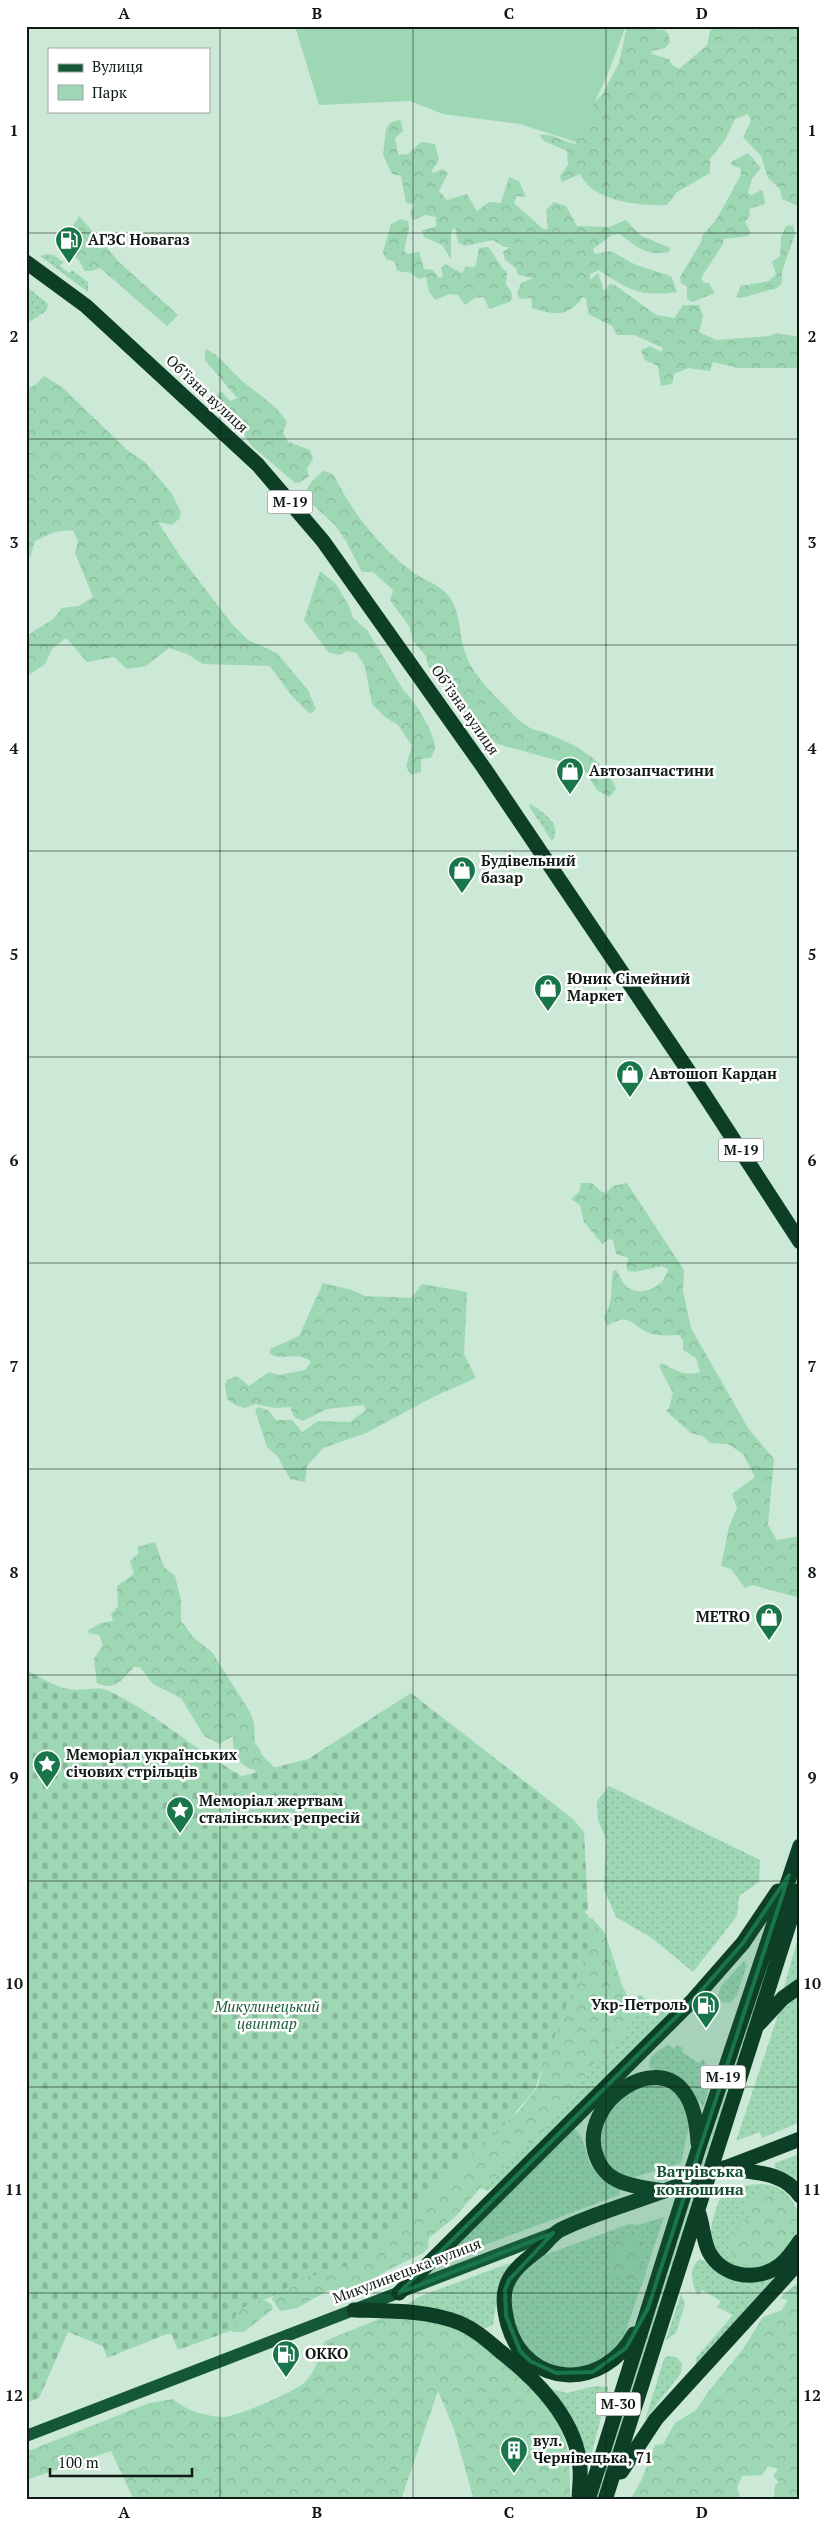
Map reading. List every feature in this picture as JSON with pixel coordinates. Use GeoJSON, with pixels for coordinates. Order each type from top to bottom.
{"type":"FeatureCollection","features":[{"type":"Feature","properties":{"kind":"highway","name":"Обʼїзна вулиця"},"geometry":{"type":"LineString","coordinates":[[26,262],[86,306],[258,465],[323,540],[479,760],[705,1095],[800,1242]]}},
{"type":"Feature","properties":{"kind":"highway","name":"М-19"},"geometry":{"type":"LineString","coordinates":[[559,2230],[516,2270],[505,2290],[506,2316],[510,2332],[520,2351],[530,2361],[542,2369],[569,2376],[604,2368],[626,2348],[648,2308],[699,2147],[800,1846]]}},
{"type":"Feature","properties":{"kind":"highway"},"geometry":{"type":"LineString","coordinates":[[399,2293],[694,2000],[743,1943],[789,1875]]}},
{"type":"Feature","properties":{"kind":"highway","name":"М-30"},"geometry":{"type":"LineString","coordinates":[[608,2494],[800,1890]]}},
{"type":"Feature","properties":{"kind":"highway"},"geometry":{"type":"LineString","coordinates":[[756,2027],[783,1998],[800,1986]]}},
{"type":"Feature","properties":{"kind":"highway"},"geometry":{"type":"LineString","coordinates":[[664,2191],[628,2184],[615,2179],[603,2169],[596,2158],[592,2142],[594,2125],[606,2105],[622,2088],[634,2082],[654,2078],[674,2083],[686,2094],[694,2111],[699,2147]]}},
{"type":"Feature","properties":{"kind":"highway","name":"Микулинецька вулиця"},"geometry":{"type":"LineString","coordinates":[[559,2230],[800,2139]]}},
{"type":"Feature","properties":{"kind":"highway"},"geometry":{"type":"LineString","coordinates":[[724,2168],[778,2177],[788,2182],[800,2196]]}},
{"type":"Feature","properties":{"kind":"highway"},"geometry":{"type":"LineString","coordinates":[[698,2211],[710,2253],[734,2275],[756,2275],[780,2266],[800,2241]]}},
{"type":"Feature","properties":{"kind":"highway"},"geometry":{"type":"LineString","coordinates":[[608,2494],[656,2419],[800,2261]]}},
{"type":"Feature","properties":{"kind":"highway","name":"М-30"},"geometry":{"type":"LineString","coordinates":[[588,2500],[648,2308]]}},
{"type":"Feature","properties":{"kind":"highway"},"geometry":{"type":"LineString","coordinates":[[354,2310],[408,2312],[440,2317],[478,2332],[538,2386],[566,2423],[575,2445],[580,2468],[578,2500]]}},
{"type":"Feature","properties":{"kind":"main road","name":"Микулинецька вулиця"},"geometry":{"type":"LineString","coordinates":[[26,2436],[559,2230]]}},
{"type":"Feature","properties":{"kind":"highlighted area"},"geometry":{"type":"Polygon","coordinates":[[[789,1875],[648,2308],[626,2348],[593,2372],[556,2373],[530,2361],[520,2351],[506,2316],[505,2290],[509,2280],[553,2233],[399,2293],[693,2000],[743,1943],[789,1875]]]}},
{"type":"Feature","properties":{"kind":"green space"},"geometry":{"type":"Polygon","coordinates":[[[295,26],[626,26],[607,76],[576,142],[520,124],[443,114],[410,101],[319,105],[295,26]]]}},
{"type":"Feature","properties":{"kind":"green space"},"geometry":{"type":"Polygon","coordinates":[[[627,26],[656,26],[657,30],[664,30],[669,35],[670,42],[665,48],[652,51],[652,54],[669,59],[672,65],[679,69],[707,45],[710,31],[713,28],[800,26],[800,207],[782,199],[780,189],[768,178],[761,156],[743,137],[751,121],[748,114],[735,119],[725,140],[710,159],[710,173],[677,192],[667,205],[644,205],[606,196],[595,191],[580,174],[562,182],[560,176],[568,165],[567,151],[544,141],[539,135],[549,135],[576,144],[575,134],[586,110],[602,95],[619,63],[627,26]]]}},
{"type":"Feature","properties":{"kind":"green space"},"geometry":{"type":"Polygon","coordinates":[[[398,120],[401,121],[403,131],[395,138],[398,155],[408,154],[421,142],[435,144],[439,160],[432,170],[433,173],[443,169],[448,173],[439,191],[447,200],[467,194],[477,211],[489,202],[501,203],[509,177],[519,181],[526,197],[516,196],[514,203],[543,229],[548,229],[546,210],[554,202],[566,206],[577,226],[609,227],[626,220],[640,235],[670,248],[669,252],[648,252],[637,247],[620,234],[612,235],[593,249],[595,254],[611,251],[636,265],[671,276],[677,292],[644,293],[618,283],[599,270],[590,274],[590,280],[598,273],[604,291],[610,284],[615,285],[656,315],[674,318],[683,305],[699,305],[703,316],[699,332],[716,340],[769,336],[776,333],[800,337],[800,368],[738,368],[713,362],[710,371],[688,368],[674,374],[672,384],[661,386],[658,366],[645,360],[641,350],[650,346],[661,352],[663,348],[634,335],[617,335],[612,326],[588,314],[586,298],[583,297],[572,309],[560,313],[532,308],[531,298],[520,299],[517,293],[521,283],[533,278],[518,275],[516,268],[505,260],[503,252],[510,247],[504,247],[493,240],[465,246],[458,243],[455,227],[451,232],[451,259],[442,245],[424,237],[422,230],[436,227],[436,217],[425,215],[413,220],[410,213],[415,204],[406,203],[401,176],[392,174],[383,155],[386,129],[390,123],[398,120]]]}},
{"type":"Feature","properties":{"kind":"green space"},"geometry":{"type":"Polygon","coordinates":[[[748,153],[761,168],[752,179],[748,193],[752,195],[761,190],[763,191],[765,204],[749,209],[750,216],[745,222],[751,233],[747,236],[724,239],[723,244],[701,278],[704,283],[709,283],[715,293],[692,302],[687,299],[687,287],[681,283],[680,277],[701,242],[702,236],[716,220],[741,175],[740,168],[731,165],[731,162],[748,153]]]}},
{"type":"Feature","properties":{"kind":"green space"},"geometry":{"type":"Polygon","coordinates":[[[79,216],[120,263],[178,315],[167,326],[100,268],[85,271],[79,260],[67,252],[62,244],[79,216]]]}},
{"type":"Feature","properties":{"kind":"green space"},"geometry":{"type":"Polygon","coordinates":[[[401,219],[408,221],[409,228],[404,251],[408,254],[419,252],[424,269],[433,270],[439,278],[443,277],[441,268],[445,264],[462,273],[466,266],[473,268],[476,265],[479,248],[488,247],[501,267],[507,272],[506,284],[512,295],[510,302],[489,309],[484,297],[475,298],[465,305],[458,295],[449,294],[436,300],[429,292],[426,277],[418,279],[411,273],[397,271],[395,262],[386,259],[383,252],[391,224],[401,219]]]}},
{"type":"Feature","properties":{"kind":"green space"},"geometry":{"type":"Polygon","coordinates":[[[793,225],[795,234],[782,272],[782,283],[777,288],[741,298],[736,297],[741,286],[769,281],[776,274],[772,262],[780,256],[781,237],[786,226],[793,225]]]}},
{"type":"Feature","properties":{"kind":"green space"},"geometry":{"type":"Polygon","coordinates":[[[46,254],[53,255],[63,262],[60,266],[69,273],[72,270],[88,282],[88,292],[40,256],[46,254]]]}},
{"type":"Feature","properties":{"kind":"green space"},"geometry":{"type":"Polygon","coordinates":[[[26,286],[48,304],[46,311],[31,321],[26,319],[26,286]]]}},
{"type":"Feature","properties":{"kind":"green space"},"geometry":{"type":"Polygon","coordinates":[[[205,349],[219,357],[234,373],[271,403],[282,415],[287,422],[283,433],[288,442],[310,450],[313,459],[307,469],[309,476],[301,482],[295,483],[252,446],[242,432],[221,413],[214,398],[221,391],[230,401],[237,398],[205,360],[205,349]]]}},
{"type":"Feature","properties":{"kind":"green space"},"geometry":{"type":"Polygon","coordinates":[[[44,376],[62,387],[127,450],[146,463],[172,494],[181,512],[180,518],[172,525],[158,522],[180,556],[232,624],[248,640],[277,653],[308,690],[316,709],[310,714],[291,695],[270,666],[203,664],[187,654],[169,648],[146,666],[127,669],[114,657],[87,662],[66,638],[52,649],[45,664],[29,675],[26,674],[26,639],[31,633],[53,619],[62,608],[79,606],[93,597],[75,553],[78,541],[73,530],[54,532],[35,541],[30,558],[26,559],[26,389],[35,385],[44,376]]]}},
{"type":"Feature","properties":{"kind":"green space"},"geometry":{"type":"Polygon","coordinates":[[[323,471],[333,474],[348,501],[366,526],[398,560],[410,570],[440,587],[448,595],[456,609],[466,655],[473,670],[484,683],[527,726],[569,743],[597,762],[605,770],[616,789],[609,797],[597,790],[585,771],[559,761],[498,744],[473,730],[457,709],[451,692],[428,666],[426,656],[413,641],[409,626],[390,600],[393,590],[373,572],[362,572],[346,541],[335,525],[313,505],[305,492],[312,481],[323,471]]]}},
{"type":"Feature","properties":{"kind":"green space"},"geometry":{"type":"Polygon","coordinates":[[[320,571],[336,584],[349,606],[353,618],[367,630],[428,726],[435,748],[431,758],[421,759],[421,772],[411,775],[406,766],[412,746],[398,725],[386,718],[372,704],[365,667],[357,653],[346,651],[341,655],[329,653],[304,620],[320,571]]]}},
{"type":"Feature","properties":{"kind":"green space"},"geometry":{"type":"Polygon","coordinates":[[[530,804],[540,810],[553,824],[555,835],[552,841],[529,806],[530,804]]]}},
{"type":"Feature","properties":{"kind":"green space"},"geometry":{"type":"Polygon","coordinates":[[[581,1183],[592,1183],[600,1191],[606,1193],[613,1186],[627,1183],[684,1270],[683,1291],[691,1328],[748,1428],[774,1459],[768,1525],[777,1540],[800,1536],[800,1598],[752,1585],[745,1588],[731,1569],[721,1566],[729,1527],[737,1508],[732,1494],[755,1477],[743,1454],[728,1444],[710,1443],[703,1436],[691,1433],[666,1411],[669,1408],[673,1393],[659,1366],[662,1363],[690,1374],[700,1372],[696,1358],[683,1350],[683,1340],[679,1335],[651,1334],[625,1320],[614,1322],[607,1326],[604,1317],[610,1300],[613,1271],[616,1270],[627,1287],[633,1290],[646,1291],[663,1281],[668,1269],[662,1266],[635,1272],[628,1271],[626,1265],[629,1258],[616,1254],[613,1240],[609,1239],[602,1244],[584,1222],[580,1205],[571,1199],[579,1192],[581,1183]]]}},
{"type":"Feature","properties":{"kind":"green space"},"geometry":{"type":"Polygon","coordinates":[[[323,1283],[352,1290],[365,1296],[411,1298],[422,1284],[467,1292],[464,1354],[476,1378],[435,1396],[366,1433],[323,1448],[307,1466],[305,1482],[290,1479],[278,1457],[267,1447],[255,1410],[259,1407],[269,1411],[276,1420],[292,1420],[302,1432],[318,1421],[350,1422],[366,1410],[364,1405],[327,1409],[303,1421],[294,1417],[290,1407],[275,1408],[255,1404],[245,1408],[235,1405],[227,1399],[225,1385],[227,1380],[237,1376],[249,1386],[269,1372],[279,1375],[305,1370],[311,1362],[296,1356],[275,1356],[270,1354],[270,1349],[299,1336],[323,1283]]]}},
{"type":"Feature","properties":{"kind":"green space"},"geometry":{"type":"Polygon","coordinates":[[[155,1542],[164,1567],[175,1576],[181,1600],[181,1621],[194,1638],[212,1652],[250,1712],[254,1723],[255,1745],[258,1746],[262,1755],[274,1767],[289,1767],[256,1777],[255,1770],[244,1765],[237,1758],[233,1736],[219,1744],[204,1736],[181,1698],[153,1684],[140,1667],[134,1667],[122,1680],[113,1685],[108,1686],[97,1683],[94,1659],[103,1645],[99,1635],[89,1633],[88,1630],[101,1623],[113,1621],[111,1614],[118,1606],[117,1586],[134,1574],[130,1561],[138,1554],[138,1547],[155,1542]]]}},
{"type":"Feature","properties":{"kind":"green space","name":"Микулинецький цвинтар"},"geometry":{"type":"Polygon","coordinates":[[[26,1670],[63,1688],[73,1690],[104,1689],[109,1691],[144,1710],[242,1776],[308,1759],[411,1693],[573,1819],[584,1832],[588,1909],[585,1912],[596,1926],[534,2091],[507,2122],[364,2257],[346,2266],[306,2277],[269,2298],[249,2304],[238,2311],[234,2319],[235,2329],[178,2350],[172,2335],[167,2334],[107,2358],[103,2346],[68,2332],[39,2398],[26,2403],[26,1670]]]}},
{"type":"Feature","properties":{"kind":"green space"},"geometry":{"type":"Polygon","coordinates":[[[609,1786],[760,1860],[759,1882],[739,1896],[737,1916],[693,1972],[652,1938],[616,1917],[604,1889],[606,1839],[598,1820],[597,1801],[609,1786]]]}},
{"type":"Feature","properties":{"kind":"green space"},"geometry":{"type":"Polygon","coordinates":[[[800,1860],[800,1875],[773,1963],[599,2500],[593,2500],[800,1860]]]}},
{"type":"Feature","properties":{"kind":"green space"},"geometry":{"type":"Polygon","coordinates":[[[592,1918],[605,1933],[622,1985],[629,2000],[640,1995],[654,2004],[633,2017],[623,2035],[598,2058],[577,2087],[576,2094],[570,2103],[548,2121],[542,2137],[521,2147],[505,2162],[502,2172],[480,2188],[456,2216],[429,2238],[428,2248],[423,2253],[386,2271],[357,2290],[329,2290],[297,2308],[280,2311],[272,2299],[274,2292],[518,2112],[537,2088],[587,1919],[592,1918]]]}},
{"type":"Feature","properties":{"kind":"green space"},"geometry":{"type":"Polygon","coordinates":[[[800,1931],[800,1979],[784,1987],[800,1931]]]}},
{"type":"Feature","properties":{"kind":"green space"},"geometry":{"type":"Polygon","coordinates":[[[744,1961],[747,1965],[737,1995],[730,2003],[722,2002],[718,1996],[721,1986],[744,1961]]]}},
{"type":"Feature","properties":{"kind":"green space"},"geometry":{"type":"Polygon","coordinates":[[[800,1993],[800,2122],[762,2138],[760,2132],[736,2141],[778,2015],[785,2003],[800,1993]]]}},
{"type":"Feature","properties":{"kind":"green space"},"geometry":{"type":"Polygon","coordinates":[[[660,2001],[672,2002],[672,2011],[501,2181],[488,2191],[480,2188],[502,2172],[505,2162],[521,2147],[542,2137],[548,2121],[570,2103],[576,2094],[577,2087],[598,2058],[623,2035],[633,2017],[660,2001]]]}},
{"type":"Feature","properties":{"kind":"green space"},"geometry":{"type":"Polygon","coordinates":[[[669,2044],[674,2049],[677,2045],[683,2048],[682,2052],[699,2063],[703,2059],[708,2071],[709,2083],[703,2107],[691,2090],[683,2083],[650,2068],[649,2064],[652,2057],[669,2044]]]}},
{"type":"Feature","properties":{"kind":"green space"},"geometry":{"type":"Polygon","coordinates":[[[646,2085],[657,2085],[671,2090],[683,2100],[689,2126],[681,2163],[628,2179],[605,2165],[598,2146],[601,2123],[627,2093],[646,2085]]]}},
{"type":"Feature","properties":{"kind":"green space"},"geometry":{"type":"Polygon","coordinates":[[[575,2129],[584,2143],[587,2157],[592,2167],[598,2174],[620,2190],[619,2195],[439,2262],[575,2129]]]}},
{"type":"Feature","properties":{"kind":"green space"},"geometry":{"type":"Polygon","coordinates":[[[800,2154],[800,2187],[775,2167],[775,2163],[800,2154]]]}},
{"type":"Feature","properties":{"kind":"green space"},"geometry":{"type":"Polygon","coordinates":[[[761,2184],[778,2188],[790,2197],[799,2216],[799,2231],[792,2246],[775,2263],[756,2268],[740,2268],[726,2261],[715,2249],[711,2233],[713,2218],[718,2203],[725,2194],[743,2186],[761,2184]]]}},
{"type":"Feature","properties":{"kind":"green space"},"geometry":{"type":"Polygon","coordinates":[[[757,2190],[777,2196],[788,2203],[799,2220],[792,2224],[789,2240],[778,2255],[767,2262],[745,2266],[735,2260],[730,2246],[739,2224],[751,2216],[742,2211],[753,2199],[757,2190]]]}},
{"type":"Feature","properties":{"kind":"green space"},"geometry":{"type":"Polygon","coordinates":[[[664,2217],[623,2340],[600,2363],[567,2371],[549,2366],[522,2344],[511,2313],[514,2281],[534,2259],[629,2224],[638,2225],[664,2217]]]}},
{"type":"Feature","properties":{"kind":"green space"},"geometry":{"type":"Polygon","coordinates":[[[629,2234],[640,2237],[646,2245],[641,2260],[643,2271],[646,2274],[641,2288],[626,2278],[616,2277],[609,2271],[612,2259],[608,2253],[609,2245],[629,2234]]]}},
{"type":"Feature","properties":{"kind":"green space"},"geometry":{"type":"Polygon","coordinates":[[[700,2259],[712,2267],[765,2280],[776,2276],[696,2364],[696,2358],[733,2315],[717,2307],[721,2301],[702,2290],[699,2295],[697,2294],[692,2271],[696,2262],[700,2259]]]}},
{"type":"Feature","properties":{"kind":"green space"},"geometry":{"type":"Polygon","coordinates":[[[513,2262],[498,2290],[493,2325],[483,2329],[411,2309],[407,2304],[423,2295],[513,2262]]]}},
{"type":"Feature","properties":{"kind":"green space"},"geometry":{"type":"Polygon","coordinates":[[[800,2281],[800,2500],[774,2498],[775,2485],[779,2482],[773,2476],[778,2469],[768,2466],[762,2475],[742,2476],[737,2488],[741,2500],[630,2500],[641,2481],[655,2445],[663,2444],[675,2423],[696,2410],[743,2349],[763,2317],[782,2310],[788,2300],[780,2298],[800,2281]]]}},
{"type":"Feature","properties":{"kind":"green space"},"geometry":{"type":"Polygon","coordinates":[[[681,2294],[685,2304],[676,2333],[666,2340],[681,2294]]]}},
{"type":"Feature","properties":{"kind":"green space"},"geometry":{"type":"Polygon","coordinates":[[[263,2299],[271,2304],[273,2309],[244,2332],[232,2332],[228,2319],[234,2306],[263,2299]]]}},
{"type":"Feature","properties":{"kind":"green space"},"geometry":{"type":"Polygon","coordinates":[[[386,2316],[440,2322],[461,2331],[495,2353],[527,2383],[552,2414],[564,2437],[569,2463],[570,2500],[474,2500],[454,2429],[438,2391],[401,2500],[134,2500],[111,2451],[26,2480],[26,2452],[149,2403],[173,2399],[184,2407],[196,2412],[223,2417],[252,2409],[277,2398],[298,2387],[308,2379],[317,2364],[325,2341],[386,2316]]]}},
{"type":"Feature","properties":{"kind":"green space"},"geometry":{"type":"Polygon","coordinates":[[[668,2356],[676,2357],[682,2363],[681,2373],[645,2420],[664,2359],[668,2356]]]}},
{"type":"Feature","properties":{"kind":"green space"},"geometry":{"type":"Polygon","coordinates":[[[595,2386],[608,2387],[608,2392],[587,2470],[549,2388],[567,2393],[595,2386]]]}},
{"type":"Feature","properties":{"kind":"place","name":"АГЗС Новагаз"},"geometry":{"type":"Point","coordinates":[69,264]}},
{"type":"Feature","properties":{"kind":"place","name":"Автозапчастини"},"geometry":{"type":"Point","coordinates":[570,795]}},
{"type":"Feature","properties":{"kind":"place","name":"Будівельний базар"},"geometry":{"type":"Point","coordinates":[462,894]}},
{"type":"Feature","properties":{"kind":"place","name":"Юник Сімейний Маркет"},"geometry":{"type":"Point","coordinates":[548,1012]}},
{"type":"Feature","properties":{"kind":"place","name":"Автошоп Кардан"},"geometry":{"type":"Point","coordinates":[630,1098]}},
{"type":"Feature","properties":{"kind":"place","name":"METRO"},"geometry":{"type":"Point","coordinates":[769,1641]}},
{"type":"Feature","properties":{"kind":"place","name":"Меморіал українських січових стрільців"},"geometry":{"type":"Point","coordinates":[47,1788]}},
{"type":"Feature","properties":{"kind":"place","name":"Меморіал жертвам сталінських репресій"},"geometry":{"type":"Point","coordinates":[180,1834]}},
{"type":"Feature","properties":{"kind":"place","name":"Укр-Петроль"},"geometry":{"type":"Point","coordinates":[706,2029]}},
{"type":"Feature","properties":{"kind":"place","name":"ОККО"},"geometry":{"type":"Point","coordinates":[286,2378]}},
{"type":"Feature","properties":{"kind":"place","name":"вул. Чернівецька, 71"},"geometry":{"type":"Point","coordinates":[514,2474]}},
{"type":"Feature","properties":{"kind":"district","name":"Ватрівська конюшина"},"geometry":{"type":"Point","coordinates":[700,2180]}}]}
